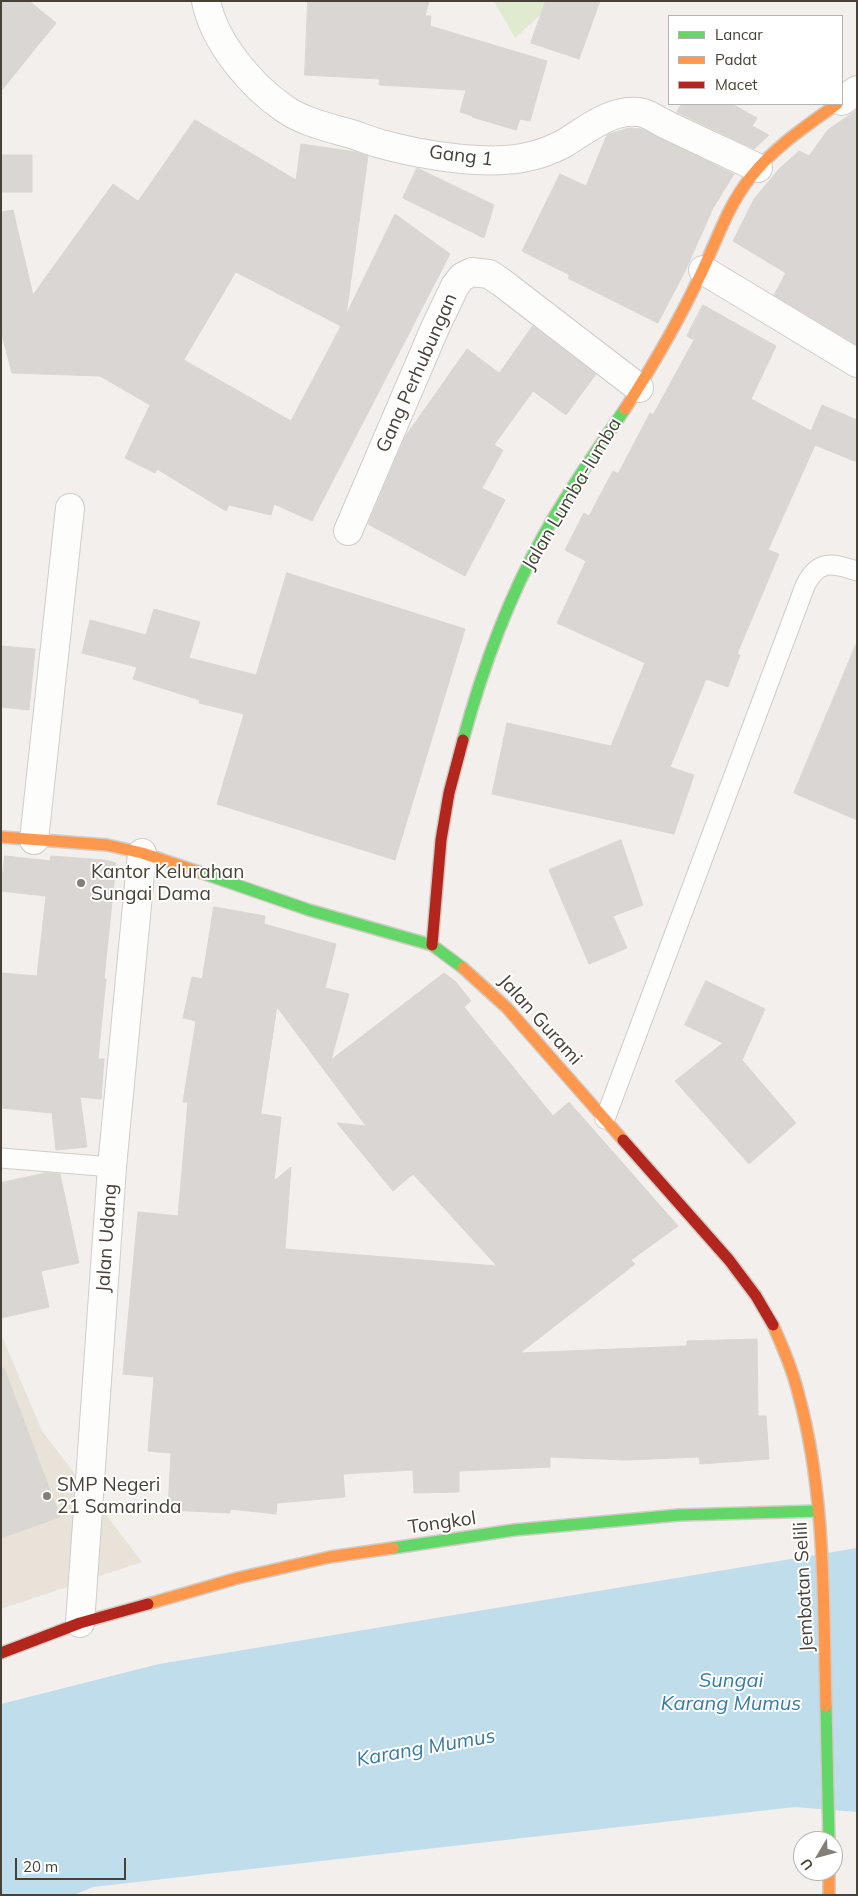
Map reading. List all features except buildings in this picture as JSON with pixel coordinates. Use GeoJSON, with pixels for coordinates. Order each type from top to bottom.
{"type":"FeatureCollection","features":[{"type":"Feature","properties":{"kind":"street","name":"Gang 1"},"geometry":{"type":"LineString","coordinates":[[206,1],[209,14],[224,46],[245,72],[285,110],[330,129],[381,144],[419,151],[502,161],[530,156],[560,146],[609,116],[638,112],[758,168]]}},
{"type":"Feature","properties":{"kind":"street"},"geometry":{"type":"LineString","coordinates":[[843,99],[857,90]]}},
{"type":"Feature","properties":{"kind":"street","name":"Jalan Lumba-lumba"},"geometry":{"type":"LineString","coordinates":[[432,946],[441,840],[455,767],[481,679],[506,610],[528,564],[555,515],[638,388],[664,344],[703,270],[738,194],[758,168],[782,145],[836,105]]}},
{"type":"Feature","properties":{"kind":"street"},"geometry":{"type":"LineString","coordinates":[[703,270],[857,363]]}},
{"type":"Feature","properties":{"kind":"street","name":"Gang Perhubungan"},"geometry":{"type":"LineString","coordinates":[[348,532],[435,328],[455,286],[466,274],[482,272],[501,282],[638,388]]}},
{"type":"Feature","properties":{"kind":"street"},"geometry":{"type":"LineString","coordinates":[[34,840],[70,508]]}},
{"type":"Feature","properties":{"kind":"street","name":"Jalan Gurami"},"geometry":{"type":"LineString","coordinates":[[1,837],[106,845],[142,853],[309,910],[432,946],[456,960],[488,989],[729,1260],[747,1283],[770,1319],[798,1390],[808,1435],[818,1511]]}},
{"type":"Feature","properties":{"kind":"street","name":"Jalan Udang"},"geometry":{"type":"LineString","coordinates":[[80,1623],[112,1167],[142,853]]}},
{"type":"Feature","properties":{"kind":"street","name":"Jembatan Selili"},"geometry":{"type":"LineString","coordinates":[[818,1511],[822,1548],[829,1831]]}},
{"type":"Feature","properties":{"kind":"street","name":"Tongkol"},"geometry":{"type":"LineString","coordinates":[[1,1653],[80,1623],[238,1578],[330,1557],[514,1530],[678,1515],[818,1511]]}},
{"type":"Feature","properties":{"kind":"street"},"geometry":{"type":"LineString","coordinates":[[829,1881],[829,1895]]}},
{"type":"Feature","properties":{"kind":"lane"},"geometry":{"type":"LineString","coordinates":[[604,1119],[810,575],[820,566],[835,564],[857,571]]}},
{"type":"Feature","properties":{"kind":"lane"},"geometry":{"type":"LineString","coordinates":[[1,1158],[112,1167]]}},
{"type":"Feature","properties":{"kind":"shaded area","name":"SMP Negeri 21 Samarinda"},"geometry":{"type":"Polygon","coordinates":[[[1,1334],[42,1431],[142,1562],[1,1609],[1,1334]]]}},
{"type":"Feature","properties":{"kind":"green space"},"geometry":{"type":"Polygon","coordinates":[[[494,1],[555,1],[515,38],[494,1]]]}},
{"type":"Feature","properties":{"kind":"water","name":"Sungai Karang Mumus"},"geometry":{"type":"Polygon","coordinates":[[[857,1548],[857,1812],[795,1807],[93,1887],[74,1895],[1,1895],[1,1704],[159,1664],[857,1548]]]}},
{"type":"Feature","properties":{"kind":"traffic: fast"},"geometry":{"type":"LineString","coordinates":[[463,740],[487,662],[529,562],[572,488],[625,409]]}},
{"type":"Feature","properties":{"kind":"traffic: fast"},"geometry":{"type":"LineString","coordinates":[[199,872],[309,910],[432,945],[463,968]]}},
{"type":"Feature","properties":{"kind":"traffic: fast"},"geometry":{"type":"LineString","coordinates":[[393,1548],[514,1530],[679,1515],[818,1511]]}},
{"type":"Feature","properties":{"kind":"traffic: fast"},"geometry":{"type":"LineString","coordinates":[[826,1706],[829,1831]]}},
{"type":"Feature","properties":{"kind":"traffic: slow"},"geometry":{"type":"LineString","coordinates":[[625,409],[682,313],[727,214],[750,178],[769,156],[836,105]]}},
{"type":"Feature","properties":{"kind":"traffic: slow"},"geometry":{"type":"LineString","coordinates":[[1,837],[107,845],[142,853],[199,872]]}},
{"type":"Feature","properties":{"kind":"traffic: slow"},"geometry":{"type":"LineString","coordinates":[[463,968],[507,1008],[623,1140]]}},
{"type":"Feature","properties":{"kind":"traffic: slow"},"geometry":{"type":"LineString","coordinates":[[773,1325],[797,1387],[808,1434],[814,1472],[819,1511],[826,1706]]}},
{"type":"Feature","properties":{"kind":"traffic: slow"},"geometry":{"type":"LineString","coordinates":[[148,1604],[238,1578],[330,1557],[393,1548]]}},
{"type":"Feature","properties":{"kind":"traffic: slow"},"geometry":{"type":"LineString","coordinates":[[829,1881],[829,1895]]}},
{"type":"Feature","properties":{"kind":"traffic: jam"},"geometry":{"type":"LineString","coordinates":[[432,945],[441,840],[449,793],[463,740]]}},
{"type":"Feature","properties":{"kind":"traffic: jam"},"geometry":{"type":"LineString","coordinates":[[623,1140],[729,1260],[756,1296],[773,1325]]}},
{"type":"Feature","properties":{"kind":"traffic: jam"},"geometry":{"type":"LineString","coordinates":[[1,1653],[80,1623],[148,1604]]}},
{"type":"Feature","properties":{"kind":"place","name":"Kantor Kelurahan Sungai Dama"},"geometry":{"type":"Point","coordinates":[81,883]}},
{"type":"Feature","properties":{"kind":"place","name":"SMP Negeri 21 Samarinda"},"geometry":{"type":"Point","coordinates":[47,1496]}},
{"type":"Feature","properties":{"kind":"water label","name":"Karang Mumus"},"geometry":{"type":"Point","coordinates":[426,1748]}}]}
